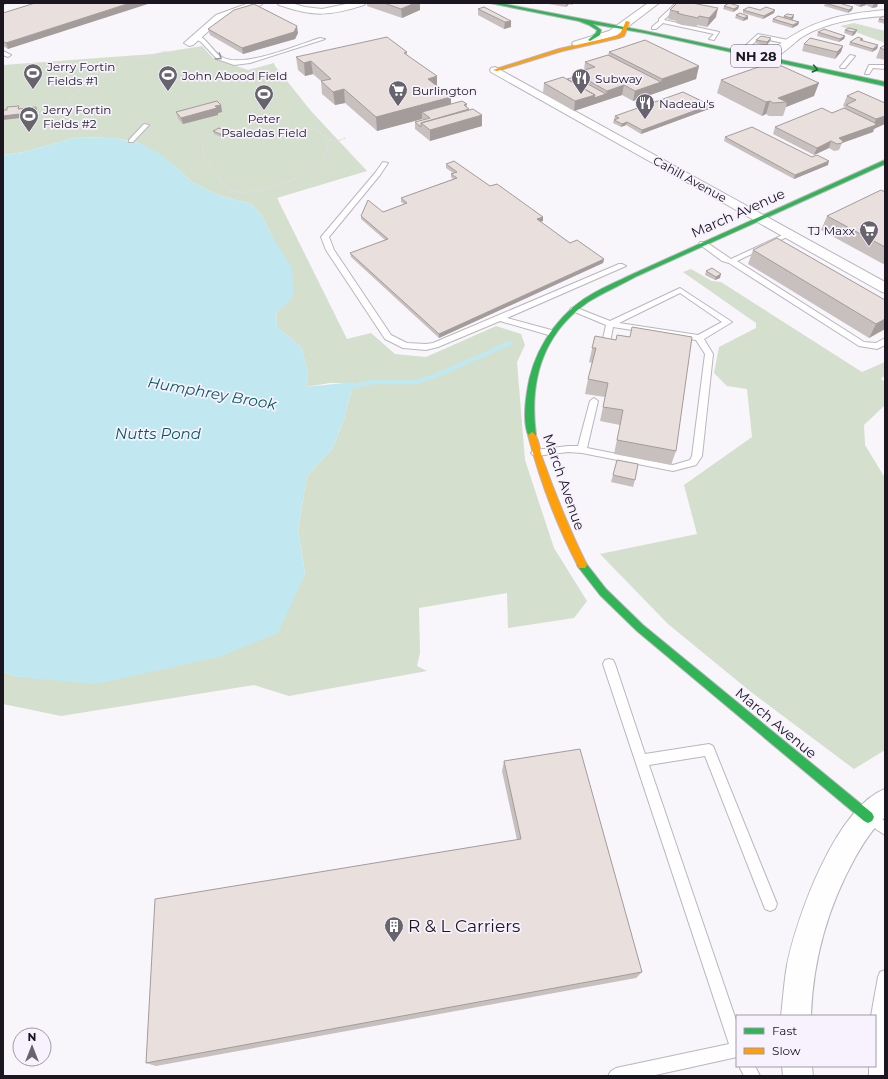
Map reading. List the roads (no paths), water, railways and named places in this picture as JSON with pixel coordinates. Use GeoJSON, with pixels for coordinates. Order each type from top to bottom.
{"type":"FeatureCollection","features":[{"type":"Feature","properties":{"kind":"main road","name":"NH 28"},"geometry":{"type":"LineString","coordinates":[[492,3],[625,26],[654,28],[777,52],[885,77]]}},
{"type":"Feature","properties":{"kind":"main road","name":"NH 28"},"geometry":{"type":"LineString","coordinates":[[524,3],[625,26],[669,38],[885,84]]}},
{"type":"Feature","properties":{"kind":"main road"},"geometry":{"type":"LineString","coordinates":[[553,14],[595,26],[599,32],[590,40]]}},
{"type":"Feature","properties":{"kind":"main road"},"geometry":{"type":"LineString","coordinates":[[609,40],[622,35],[625,26]]}},
{"type":"Feature","properties":{"kind":"main road"},"geometry":{"type":"LineString","coordinates":[[495,70],[561,50],[609,40],[642,34],[669,38]]}},
{"type":"Feature","properties":{"kind":"main road","name":"March Avenue"},"geometry":{"type":"LineString","coordinates":[[879,816],[646,633],[608,599],[584,569],[567,538],[536,453],[530,427],[528,402],[531,380],[538,358],[552,334],[562,321],[574,310],[599,293],[703,244],[885,162]]}},
{"type":"Feature","properties":{"kind":"street"},"geometry":{"type":"LineString","coordinates":[[192,40],[219,17],[258,3]]}},
{"type":"Feature","properties":{"kind":"street"},"geometry":{"type":"LineString","coordinates":[[282,3],[304,11],[321,13],[338,10],[361,3]]}},
{"type":"Feature","properties":{"kind":"street"},"geometry":{"type":"LineString","coordinates":[[561,50],[607,36],[625,26],[654,3]]}},
{"type":"Feature","properties":{"kind":"street"},"geometry":{"type":"LineString","coordinates":[[767,58],[807,30],[820,25],[849,18],[885,13]]}},
{"type":"Feature","properties":{"kind":"street","name":"Cahill Avenue"},"geometry":{"type":"LineString","coordinates":[[495,70],[885,288]]}},
{"type":"Feature","properties":{"kind":"street"},"geometry":{"type":"LineString","coordinates":[[796,1015],[801,971],[820,901],[844,852],[879,816]]}},
{"type":"Feature","properties":{"kind":"lane"},"geometry":{"type":"LineString","coordinates":[[654,28],[679,3]]}},
{"type":"Feature","properties":{"kind":"lane"},"geometry":{"type":"LineString","coordinates":[[662,21],[717,32],[712,39]]}},
{"type":"Feature","properties":{"kind":"lane"},"geometry":{"type":"LineString","coordinates":[[748,46],[758,36],[788,42]]}},
{"type":"Feature","properties":{"kind":"lane"},"geometry":{"type":"LineString","coordinates":[[192,40],[203,41],[219,58],[234,63],[248,62],[322,39]]}},
{"type":"Feature","properties":{"kind":"lane"},"geometry":{"type":"LineString","coordinates":[[843,67],[852,56]]}},
{"type":"Feature","properties":{"kind":"lane"},"geometry":{"type":"LineString","coordinates":[[867,73],[871,66],[885,67]]}},
{"type":"Feature","properties":{"kind":"lane"},"geometry":{"type":"LineString","coordinates":[[131,141],[146,125]]}},
{"type":"Feature","properties":{"kind":"lane"},"geometry":{"type":"LineString","coordinates":[[385,163],[378,174],[324,237],[330,250],[388,338],[406,346],[426,347],[436,345],[622,266]]}},
{"type":"Feature","properties":{"kind":"lane"},"geometry":{"type":"LineString","coordinates":[[732,261],[775,244],[789,234]]}},
{"type":"Feature","properties":{"kind":"lane"},"geometry":{"type":"LineString","coordinates":[[703,244],[862,344],[877,346],[885,341]]}},
{"type":"Feature","properties":{"kind":"lane"},"geometry":{"type":"LineString","coordinates":[[574,310],[610,324],[699,338],[728,322],[680,290],[610,324]]}},
{"type":"Feature","properties":{"kind":"lane"},"geometry":{"type":"LineString","coordinates":[[499,318],[552,334]]}},
{"type":"Feature","properties":{"kind":"lane"},"geometry":{"type":"LineString","coordinates":[[605,348],[610,324]]}},
{"type":"Feature","properties":{"kind":"lane"},"geometry":{"type":"LineString","coordinates":[[536,453],[568,449],[582,450],[673,468],[693,463],[697,456],[709,354],[699,338]]}},
{"type":"Feature","properties":{"kind":"lane"},"geometry":{"type":"LineString","coordinates":[[582,450],[594,401]]}},
{"type":"Feature","properties":{"kind":"lane"},"geometry":{"type":"LineString","coordinates":[[609,664],[736,1042]]}},
{"type":"Feature","properties":{"kind":"lane"},"geometry":{"type":"LineString","coordinates":[[641,760],[710,750],[770,904]]}},
{"type":"Feature","properties":{"kind":"lane"},"geometry":{"type":"LineString","coordinates":[[877,1076],[877,1027],[885,977]]}},
{"type":"Feature","properties":{"kind":"lane"},"geometry":{"type":"LineString","coordinates":[[616,1076],[736,1050]]}},
{"type":"Feature","properties":{"kind":"lane"},"geometry":{"type":"LineString","coordinates":[[748,1067],[752,1076]]}},
{"type":"Feature","properties":{"kind":"water","name":"Nutts Pond"},"geometry":{"type":"Polygon","coordinates":[[[77,137],[113,138],[139,143],[157,152],[192,182],[218,195],[251,204],[262,216],[272,236],[292,268],[292,299],[276,313],[277,327],[301,347],[308,372],[306,387],[353,382],[344,419],[333,448],[307,476],[298,529],[305,574],[278,633],[219,657],[96,684],[18,677],[3,672],[3,155],[24,152],[77,137]]]}},
{"type":"Feature","properties":{"kind":"waterway","name":"Humphrey Brook"},"geometry":{"type":"LineString","coordinates":[[346,388],[373,382],[416,382],[435,376],[510,343]]}},
{"type":"Feature","properties":{"kind":"place","name":"Jerry Fortin Fields #1"},"geometry":{"type":"Point","coordinates":[33,90]}},
{"type":"Feature","properties":{"kind":"place","name":"John Abood Field"},"geometry":{"type":"Point","coordinates":[168,92]}},
{"type":"Feature","properties":{"kind":"place","name":"Subway"},"geometry":{"type":"Point","coordinates":[581,95]}},
{"type":"Feature","properties":{"kind":"place","name":"Burlington"},"geometry":{"type":"Point","coordinates":[398,107]}},
{"type":"Feature","properties":{"kind":"place","name":"Peter Psaledas Field"},"geometry":{"type":"Point","coordinates":[264,111]}},
{"type":"Feature","properties":{"kind":"place","name":"Nadeau's"},"geometry":{"type":"Point","coordinates":[645,120]}},
{"type":"Feature","properties":{"kind":"place","name":"Jerry Fortin Fields #2"},"geometry":{"type":"Point","coordinates":[29,133]}},
{"type":"Feature","properties":{"kind":"place","name":"TJ Maxx"},"geometry":{"type":"Point","coordinates":[869,247]}},
{"type":"Feature","properties":{"kind":"place","name":"R & L Carriers"},"geometry":{"type":"Point","coordinates":[394,943]}}]}
